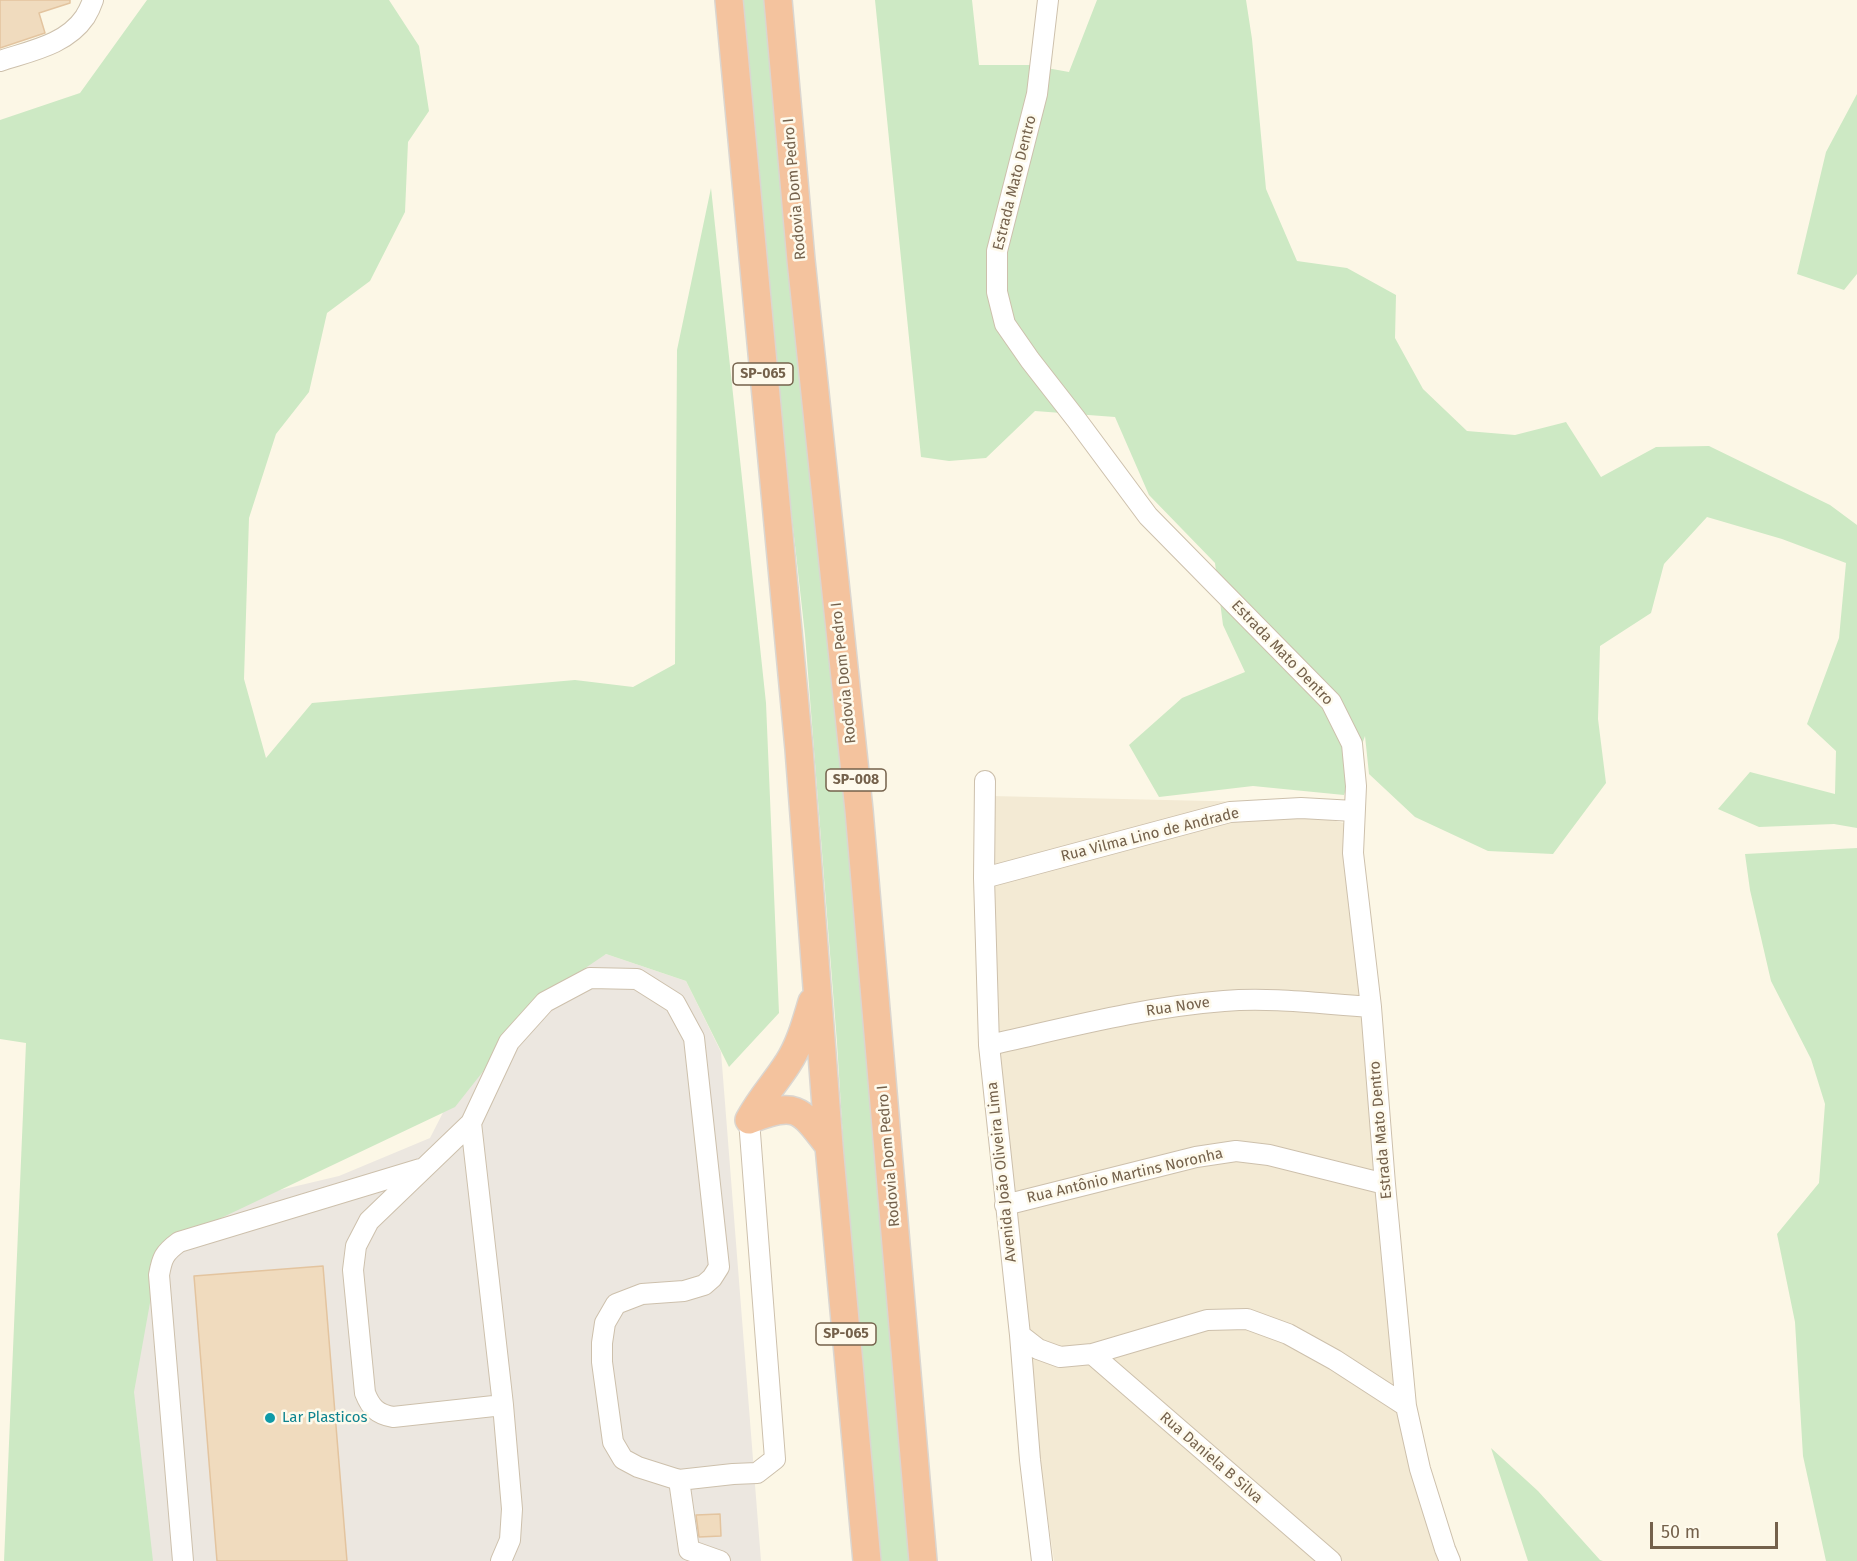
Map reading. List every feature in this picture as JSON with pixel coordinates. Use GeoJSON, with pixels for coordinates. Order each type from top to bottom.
{"type":"FeatureCollection","features":[{"type":"Feature","properties":{"kind":"highway","name":"SP-065"},"geometry":{"type":"LineString","coordinates":[[729,0],[799,749],[829,1146],[867,1561]]}},
{"type":"Feature","properties":{"kind":"highway","name":"Rodovia Dom Pedro I"},"geometry":{"type":"LineString","coordinates":[[778,0],[803,283],[864,854],[923,1561]]}},
{"type":"Feature","properties":{"kind":"highway"},"geometry":{"type":"LineString","coordinates":[[749,1120],[757,1105],[790,1060],[804,1029],[816,990]]}},
{"type":"Feature","properties":{"kind":"highway"},"geometry":{"type":"LineString","coordinates":[[749,1120],[774,1110],[794,1110],[809,1119],[829,1146]]}},
{"type":"Feature","properties":{"kind":"street"},"geometry":{"type":"LineString","coordinates":[[0,61],[57,42],[72,32],[85,18],[93,0]]}},
{"type":"Feature","properties":{"kind":"street","name":"Estrada Mato Dentro"},"geometry":{"type":"LineString","coordinates":[[1048,0],[1037,94],[997,251],[997,292],[1005,324],[1148,516],[1331,702],[1352,744],[1356,786],[1353,853],[1371,1006],[1406,1406],[1420,1469],[1450,1561]]}},
{"type":"Feature","properties":{"kind":"street","name":"Avenida João Oliveira Lima"},"geometry":{"type":"LineString","coordinates":[[985,781],[984,878],[989,1045],[1042,1561]]}},
{"type":"Feature","properties":{"kind":"street","name":"Rua Vilma Lino de Andrade"},"geometry":{"type":"LineString","coordinates":[[984,878],[1230,812],[1300,808],[1354,811]]}},
{"type":"Feature","properties":{"kind":"street"},"geometry":{"type":"LineString","coordinates":[[503,1406],[393,1417],[380,1414],[370,1406],[365,1394],[353,1270],[356,1246],[369,1221],[471,1123],[509,1042],[545,1002],[590,978],[637,979],[675,1003],[694,1038],[719,1267],[704,1285],[684,1291],[642,1294],[616,1304],[604,1323],[602,1362],[613,1442],[623,1459],[638,1467],[679,1480],[758,1473],[775,1459],[749,1120]]}},
{"type":"Feature","properties":{"kind":"street","name":"Rua Nove"},"geometry":{"type":"LineString","coordinates":[[989,1045],[1163,1008],[1225,1001],[1262,1000],[1371,1006]]}},
{"type":"Feature","properties":{"kind":"street"},"geometry":{"type":"LineString","coordinates":[[471,1123],[503,1406],[512,1509],[510,1540],[501,1561]]}},
{"type":"Feature","properties":{"kind":"street","name":"Rua Antônio Martins Noronha"},"geometry":{"type":"LineString","coordinates":[[1005,1205],[1196,1157],[1236,1151],[1269,1155],[1385,1184]]}},
{"type":"Feature","properties":{"kind":"street"},"geometry":{"type":"LineString","coordinates":[[183,1561],[159,1275],[162,1260],[167,1251],[179,1242],[425,1167]]}},
{"type":"Feature","properties":{"kind":"street"},"geometry":{"type":"LineString","coordinates":[[1020,1335],[1038,1349],[1060,1357],[1092,1354],[1207,1320],[1247,1319],[1298,1339],[1406,1406]]}},
{"type":"Feature","properties":{"kind":"street","name":"Rua Daniela B Silva"},"geometry":{"type":"LineString","coordinates":[[1092,1354],[1331,1561]]}},
{"type":"Feature","properties":{"kind":"street"},"geometry":{"type":"LineString","coordinates":[[679,1480],[689,1550],[720,1561]]}},
{"type":"Feature","properties":{"kind":"shaded area"},"geometry":{"type":"Polygon","coordinates":[[[991,796],[1254,802],[1344,823],[1349,855],[1397,1409],[1410,1472],[1439,1561],[1054,1561],[1037,1443],[1000,1050],[991,796]]]}},
{"type":"Feature","properties":{"kind":"shaded area"},"geometry":{"type":"Polygon","coordinates":[[[606,954],[686,981],[721,1052],[761,1561],[133,1561],[125,1419],[135,1263],[170,1216],[339,1176],[430,1138],[453,1093],[560,973],[606,954]]]}},
{"type":"Feature","properties":{"kind":"green space"},"geometry":{"type":"Polygon","coordinates":[[[147,0],[389,0],[419,46],[429,111],[408,142],[405,212],[370,281],[327,313],[309,392],[276,434],[249,518],[244,679],[266,758],[312,703],[575,680],[633,687],[675,664],[677,350],[711,188],[766,703],[779,1013],[729,1067],[686,981],[606,954],[541,998],[455,1107],[160,1247],[134,1392],[153,1561],[4,1561],[26,1043],[0,1039],[0,120],[80,93],[147,0]]]}},
{"type":"Feature","properties":{"kind":"green space"},"geometry":{"type":"Polygon","coordinates":[[[743,0],[768,0],[832,632],[912,1561],[877,1561],[853,1299],[837,1043],[805,635],[784,446],[743,0]]]}},
{"type":"Feature","properties":{"kind":"green space"},"geometry":{"type":"Polygon","coordinates":[[[875,0],[972,0],[979,65],[1030,65],[1069,72],[1097,0],[1246,0],[1252,39],[1266,189],[1297,261],[1347,268],[1396,295],[1395,338],[1423,389],[1467,431],[1515,435],[1566,422],[1601,477],[1656,447],[1709,446],[1830,505],[1857,525],[1857,828],[1834,824],[1759,827],[1718,809],[1750,772],[1835,794],[1836,751],[1807,724],[1839,638],[1846,563],[1782,539],[1707,517],[1664,564],[1651,613],[1600,646],[1598,719],[1606,783],[1553,854],[1488,851],[1415,817],[1369,774],[1365,736],[1344,795],[1253,786],[1159,797],[1129,745],[1182,698],[1245,672],[1223,625],[1215,563],[1149,495],[1115,417],[1035,411],[986,458],[949,461],[921,457],[875,0]]]}},
{"type":"Feature","properties":{"kind":"green space"},"geometry":{"type":"Polygon","coordinates":[[[1857,94],[1857,274],[1844,290],[1797,274],[1826,152],[1857,94]]]}},
{"type":"Feature","properties":{"kind":"green space"},"geometry":{"type":"Polygon","coordinates":[[[1857,848],[1857,1561],[1826,1561],[1803,1456],[1795,1322],[1777,1234],[1819,1183],[1825,1104],[1811,1059],[1771,981],[1750,890],[1745,854],[1857,848]]]}},
{"type":"Feature","properties":{"kind":"green space"},"geometry":{"type":"Polygon","coordinates":[[[1491,1448],[1538,1491],[1603,1561],[1528,1561],[1491,1448]]]}},
{"type":"Feature","properties":{"kind":"building"},"geometry":{"type":"Polygon","coordinates":[[[0,0],[70,0],[70,3],[39,13],[45,33],[0,48],[0,0]]]}},
{"type":"Feature","properties":{"kind":"building","name":"Lar Plasticos"},"geometry":{"type":"Polygon","coordinates":[[[323,1266],[347,1561],[217,1561],[194,1276],[323,1266]]]}},
{"type":"Feature","properties":{"kind":"building"},"geometry":{"type":"Polygon","coordinates":[[[720,1514],[721,1536],[699,1537],[696,1515],[720,1514]]]}},
{"type":"Feature","properties":{"kind":"place","name":"Lar Plasticos"},"geometry":{"type":"Point","coordinates":[270,1418]}}]}
